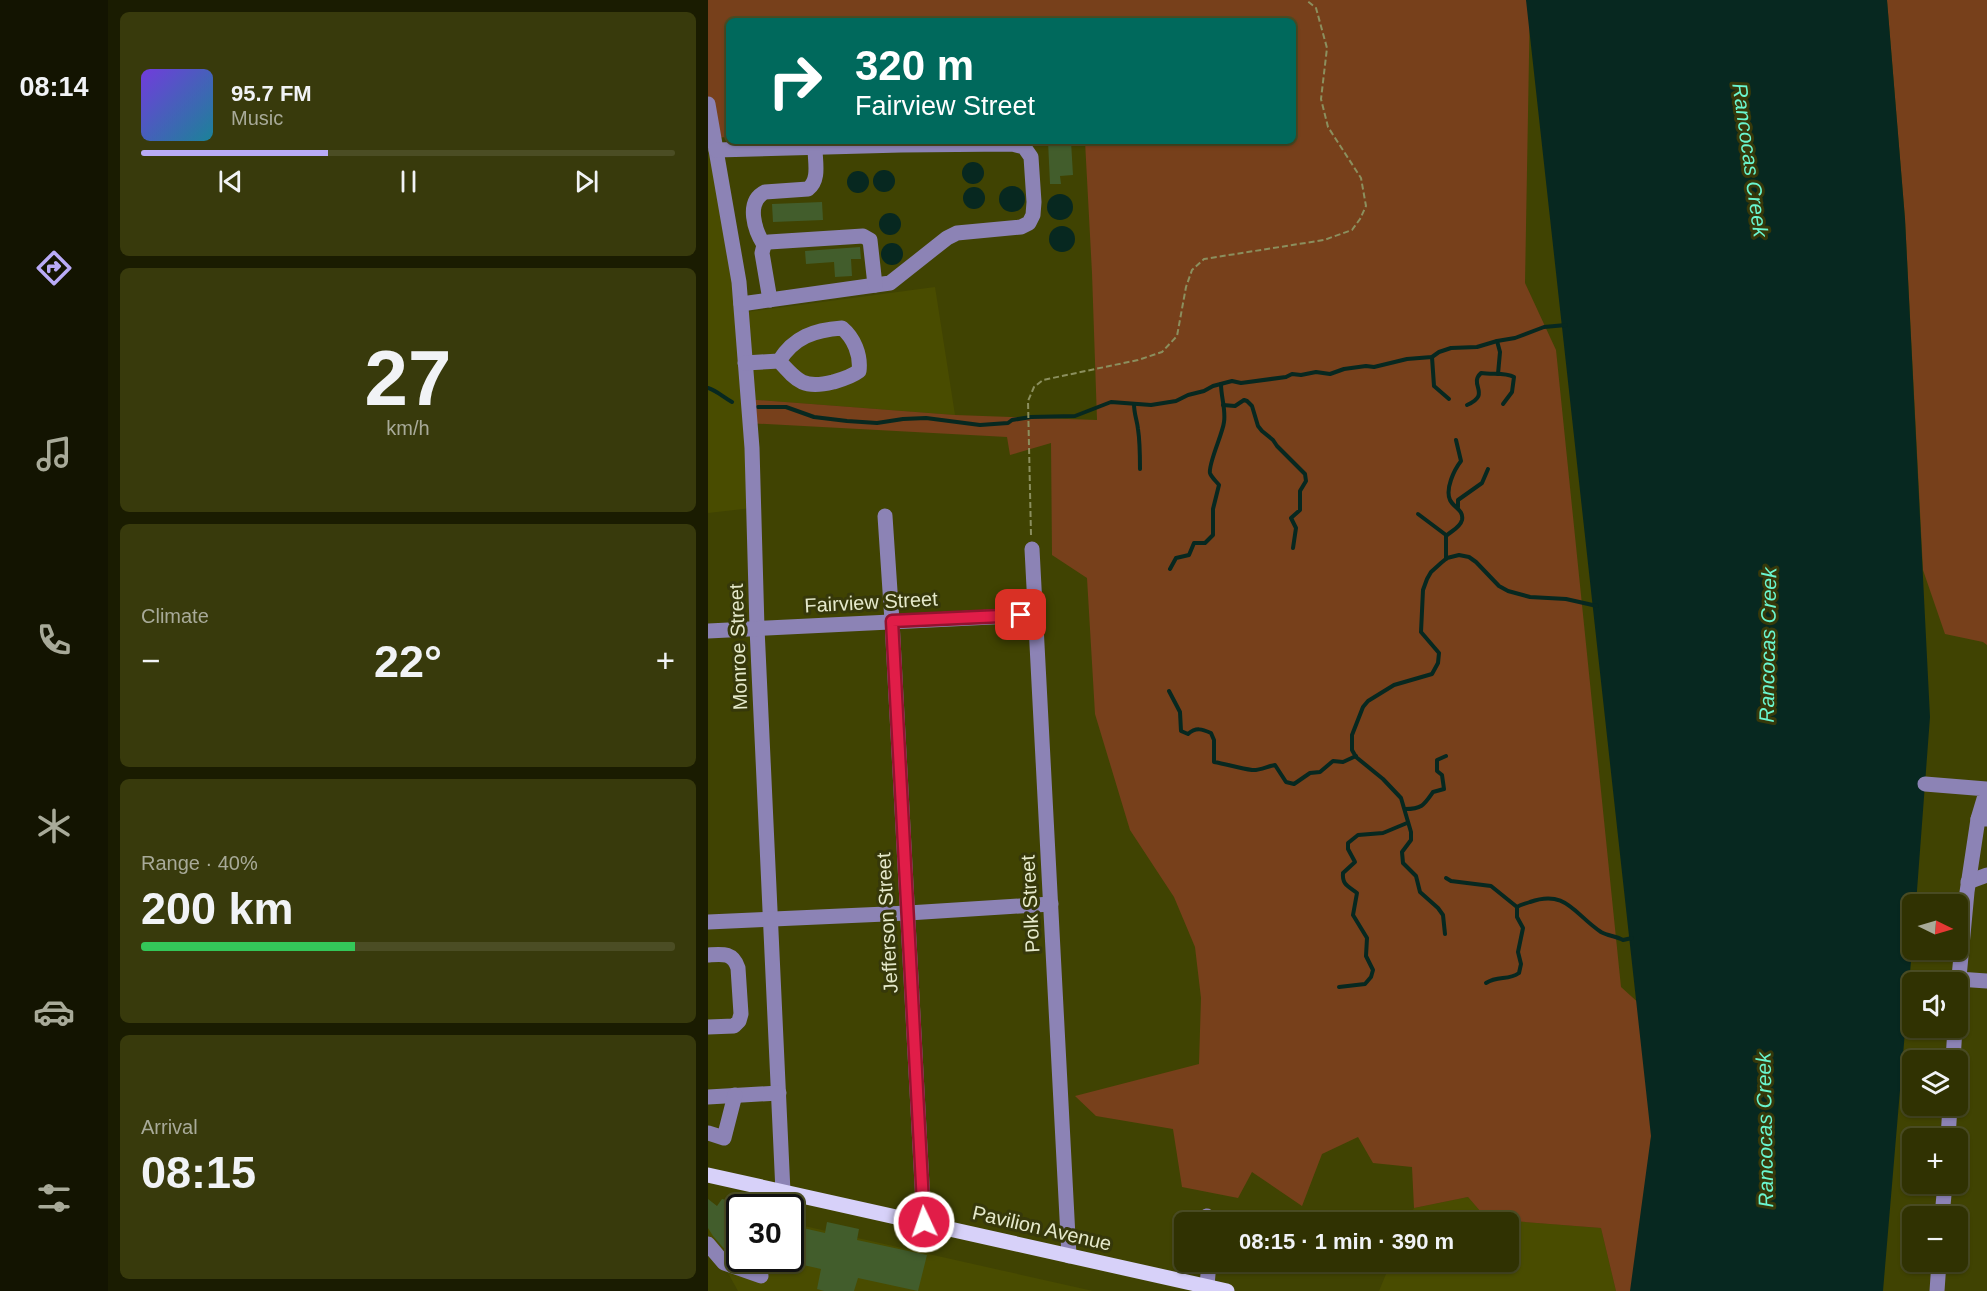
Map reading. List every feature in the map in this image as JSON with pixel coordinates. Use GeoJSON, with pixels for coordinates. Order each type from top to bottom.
{"type":"FeatureCollection","features":[{"type":"Feature","properties":{"kind":"main road","name":"Pavilion Avenue"},"geometry":{"type":"LineString","coordinates":[[708,1175],[1227,1291]]}},
{"type":"Feature","properties":{"kind":"street","name":"Monroe Street"},"geometry":{"type":"LineString","coordinates":[[708,104],[739,282],[752,448],[757,628],[783,1192]]}},
{"type":"Feature","properties":{"kind":"street"},"geometry":{"type":"LineString","coordinates":[[716,150],[1012,144],[1024,147],[1031,158],[1034,202],[1033,215],[1029,223],[1021,227],[957,233],[947,238],[890,283],[741,304]]}},
{"type":"Feature","properties":{"kind":"street"},"geometry":{"type":"LineString","coordinates":[[770,300],[762,253],[764,245],[757,233],[754,202],[759,195],[765,192],[808,189],[812,186],[815,180],[815,148]]}},
{"type":"Feature","properties":{"kind":"street"},"geometry":{"type":"LineString","coordinates":[[764,245],[769,242],[863,237],[870,240],[875,285]]}},
{"type":"Feature","properties":{"kind":"street"},"geometry":{"type":"LineString","coordinates":[[842,328],[851,336],[860,362],[859,371],[852,377],[819,385],[806,385],[796,379],[779,361],[788,348],[804,336],[842,328]]}},
{"type":"Feature","properties":{"kind":"street"},"geometry":{"type":"LineString","coordinates":[[745,363],[779,361]]}},
{"type":"Feature","properties":{"kind":"street","name":"Jefferson Street"},"geometry":{"type":"LineString","coordinates":[[885,516],[924,1222]]}},
{"type":"Feature","properties":{"kind":"street","name":"Polk Street"},"geometry":{"type":"LineString","coordinates":[[1032,549],[1069,1256]]}},
{"type":"Feature","properties":{"kind":"street","name":"Fairview Street"},"geometry":{"type":"LineString","coordinates":[[708,631],[1035,615]]}},
{"type":"Feature","properties":{"kind":"street"},"geometry":{"type":"LineString","coordinates":[[1925,784],[1987,789],[1968,882],[1959,972]]}},
{"type":"Feature","properties":{"kind":"street"},"geometry":{"type":"LineString","coordinates":[[1968,882],[1987,875]]}},
{"type":"Feature","properties":{"kind":"street"},"geometry":{"type":"LineString","coordinates":[[708,922],[1051,904]]}},
{"type":"Feature","properties":{"kind":"street"},"geometry":{"type":"LineString","coordinates":[[708,955],[731,956],[736,961],[741,1014],[734,1026],[708,1027]]}},
{"type":"Feature","properties":{"kind":"street"},"geometry":{"type":"LineString","coordinates":[[1968,982],[1987,981]]}},
{"type":"Feature","properties":{"kind":"street"},"geometry":{"type":"LineString","coordinates":[[708,1097],[779,1094]]}},
{"type":"Feature","properties":{"kind":"street"},"geometry":{"type":"LineString","coordinates":[[708,1133],[724,1138],[735,1095]]}},
{"type":"Feature","properties":{"kind":"street"},"geometry":{"type":"LineString","coordinates":[[708,1244],[724,1263],[761,1276]]}},
{"type":"Feature","properties":{"kind":"street"},"geometry":{"type":"LineString","coordinates":[[1207,1286],[1208,1272]]}},
{"type":"Feature","properties":{"kind":"street"},"geometry":{"type":"LineString","coordinates":[[1937,1291],[1938,1272]]}},
{"type":"Feature","properties":{"kind":"path"},"geometry":{"type":"LineString","coordinates":[[1032,549],[1028,402],[1034,387],[1043,380],[1138,360],[1162,352],[1177,336],[1186,287],[1192,270],[1204,259],[1324,240],[1352,231],[1360,219],[1366,206],[1364,190],[1361,178],[1328,127],[1321,99],[1328,48],[1316,8],[1306,0]]}},
{"type":"Feature","properties":{"kind":"shaded area"},"geometry":{"type":"Polygon","coordinates":[[[708,0],[1530,0],[1525,283],[1556,350],[1621,987],[1642,1006],[1655,1097],[1636,1291],[1616,1291],[1601,1228],[1519,1222],[1519,1212],[1481,1212],[1468,1197],[1414,1208],[1412,1167],[1373,1163],[1358,1137],[1322,1154],[1302,1206],[1252,1172],[1238,1198],[1182,1187],[1173,1129],[1096,1116],[1075,1096],[1199,1064],[1201,998],[1195,947],[1174,897],[1130,830],[1095,714],[1087,578],[1052,555],[1051,443],[1010,455],[1007,437],[746,423],[744,399],[955,415],[1097,420],[1085,144],[1296,144],[1296,18],[726,18],[726,137],[712,138],[708,115],[708,0]]]}},
{"type":"Feature","properties":{"kind":"shaded area"},"geometry":{"type":"Polygon","coordinates":[[[1887,0],[1987,0],[1987,645],[1983,642],[1945,634],[1923,570],[1905,219],[1887,0]]]}},
{"type":"Feature","properties":{"kind":"shaded area"},"geometry":{"type":"Polygon","coordinates":[[[708,115],[739,313],[935,287],[955,415],[744,399],[752,508],[708,513],[708,115]]]}},
{"type":"Feature","properties":{"kind":"shaded area"},"geometry":{"type":"Polygon","coordinates":[[[1468,1197],[1481,1212],[1412,1212],[1414,1208],[1468,1197]]]}},
{"type":"Feature","properties":{"kind":"shaded area"},"geometry":{"type":"Polygon","coordinates":[[[708,1205],[726,1209],[726,1269],[708,1237],[708,1205]]]}},
{"type":"Feature","properties":{"kind":"shaded area"},"geometry":{"type":"Polygon","coordinates":[[[1519,1222],[1601,1228],[1616,1291],[1379,1291],[1387,1272],[1519,1272],[1519,1222]]]}},
{"type":"Feature","properties":{"kind":"shaded area"},"geometry":{"type":"Polygon","coordinates":[[[804,1226],[1093,1291],[738,1291],[727,1272],[804,1272],[804,1226]]]}},
{"type":"Feature","properties":{"kind":"water","name":"Rancocas Creek"},"geometry":{"type":"Polygon","coordinates":[[[1526,0],[1887,0],[1905,219],[1930,717],[1917,894],[1902,894],[1902,960],[1911,960],[1910,972],[1902,972],[1902,1038],[1904,1038],[1883,1291],[1630,1291],[1651,1136],[1526,0]]]}},
{"type":"Feature","properties":{"kind":"water"},"geometry":{"type":"Polygon","coordinates":[[[969,162],[977,162],[984,169],[984,177],[977,184],[969,184],[962,177],[962,169],[969,162]]]}},
{"type":"Feature","properties":{"kind":"water"},"geometry":{"type":"Polygon","coordinates":[[[880,170],[888,170],[895,177],[895,185],[888,192],[880,192],[873,185],[873,177],[880,170]]]}},
{"type":"Feature","properties":{"kind":"water"},"geometry":{"type":"Polygon","coordinates":[[[854,171],[862,171],[869,178],[869,186],[862,193],[854,193],[847,186],[847,178],[854,171]]]}},
{"type":"Feature","properties":{"kind":"water"},"geometry":{"type":"Polygon","coordinates":[[[1012,186],[1021,190],[1025,199],[1021,208],[1012,212],[1003,208],[999,199],[1003,190],[1012,186]]]}},
{"type":"Feature","properties":{"kind":"water"},"geometry":{"type":"Polygon","coordinates":[[[970,187],[978,187],[985,194],[985,202],[978,209],[970,209],[963,202],[963,194],[970,187]]]}},
{"type":"Feature","properties":{"kind":"water"},"geometry":{"type":"Polygon","coordinates":[[[1060,194],[1069,198],[1073,207],[1069,216],[1060,220],[1051,216],[1047,207],[1051,198],[1060,194]]]}},
{"type":"Feature","properties":{"kind":"water"},"geometry":{"type":"Polygon","coordinates":[[[890,213],[898,216],[901,224],[898,232],[890,235],[882,232],[879,224],[882,216],[890,213]]]}},
{"type":"Feature","properties":{"kind":"water"},"geometry":{"type":"Polygon","coordinates":[[[1062,226],[1071,230],[1075,239],[1071,248],[1062,252],[1053,248],[1049,239],[1053,230],[1062,226]]]}},
{"type":"Feature","properties":{"kind":"water"},"geometry":{"type":"Polygon","coordinates":[[[892,243],[900,246],[903,254],[900,262],[892,265],[884,262],[881,254],[884,246],[892,243]]]}},
{"type":"Feature","properties":{"kind":"building"},"geometry":{"type":"Polygon","coordinates":[[[1048,144],[1071,144],[1073,175],[1060,176],[1061,184],[1050,184],[1048,144]]]}},
{"type":"Feature","properties":{"kind":"building"},"geometry":{"type":"Polygon","coordinates":[[[822,202],[823,220],[773,222],[772,204],[822,202]]]}},
{"type":"Feature","properties":{"kind":"building"},"geometry":{"type":"Polygon","coordinates":[[[860,247],[861,259],[851,259],[852,276],[835,277],[834,262],[806,264],[805,251],[860,247]]]}},
{"type":"Feature","properties":{"kind":"building"},"geometry":{"type":"Polygon","coordinates":[[[708,1199],[717,1206],[722,1199],[726,1200],[726,1251],[708,1228],[708,1199]]]}},
{"type":"Feature","properties":{"kind":"building"},"geometry":{"type":"Polygon","coordinates":[[[827,1222],[859,1229],[857,1240],[927,1255],[918,1291],[858,1278],[854,1291],[817,1289],[821,1269],[804,1265],[804,1228],[825,1233],[827,1222]]]}},
{"type":"Feature","properties":{"kind":"waterway"},"geometry":{"type":"LineString","coordinates":[[758,407],[786,407],[814,417],[877,423],[926,418],[980,425],[1008,423],[1012,420],[1031,417],[1075,416],[1111,402],[1151,405],[1176,401],[1232,381],[1241,383],[1316,372],[1330,374],[1344,369],[1374,367],[1407,359],[1432,357],[1451,348],[1477,347],[1515,338],[1544,327],[1566,325]]}},
{"type":"Feature","properties":{"kind":"waterway"},"geometry":{"type":"LineString","coordinates":[[1497,341],[1500,352],[1498,374]]}},
{"type":"Feature","properties":{"kind":"waterway"},"geometry":{"type":"LineString","coordinates":[[1432,357],[1434,386],[1449,399]]}},
{"type":"Feature","properties":{"kind":"waterway"},"geometry":{"type":"LineString","coordinates":[[1467,405],[1478,397],[1477,382],[1481,373],[1514,377],[1512,392],[1503,404]]}},
{"type":"Feature","properties":{"kind":"waterway"},"geometry":{"type":"LineString","coordinates":[[1170,569],[1176,558],[1189,555],[1194,543],[1205,543],[1213,535],[1213,509],[1219,485],[1210,469],[1224,422],[1221,384]]}},
{"type":"Feature","properties":{"kind":"waterway"},"geometry":{"type":"LineString","coordinates":[[708,388],[732,402]]}},
{"type":"Feature","properties":{"kind":"waterway"},"geometry":{"type":"LineString","coordinates":[[1223,405],[1235,406],[1244,400],[1247,401],[1252,406],[1258,426],[1305,474],[1306,481],[1300,491],[1300,510],[1291,518],[1296,528],[1293,548]]}},
{"type":"Feature","properties":{"kind":"waterway"},"geometry":{"type":"LineString","coordinates":[[1134,404],[1138,426],[1140,469]]}},
{"type":"Feature","properties":{"kind":"waterway"},"geometry":{"type":"LineString","coordinates":[[1446,559],[1446,536],[1462,520],[1462,514],[1449,496],[1451,480],[1461,461],[1456,440]]}},
{"type":"Feature","properties":{"kind":"waterway"},"geometry":{"type":"LineString","coordinates":[[1458,507],[1458,500],[1482,483],[1488,469]]}},
{"type":"Feature","properties":{"kind":"waterway"},"geometry":{"type":"LineString","coordinates":[[1418,514],[1446,535]]}},
{"type":"Feature","properties":{"kind":"waterway"},"geometry":{"type":"LineString","coordinates":[[1445,934],[1443,915],[1420,892],[1416,876],[1403,863],[1402,852],[1411,840],[1411,832],[1401,798],[1383,779],[1356,757],[1352,750],[1352,735],[1363,707],[1368,701],[1394,685],[1432,674],[1438,663],[1439,653],[1421,632],[1423,590],[1431,572],[1447,558],[1459,555],[1469,557],[1499,586],[1508,591],[1530,597],[1566,599],[1597,606]]}},
{"type":"Feature","properties":{"kind":"waterway"},"geometry":{"type":"LineString","coordinates":[[1169,691],[1180,712],[1181,731],[1188,734],[1199,729],[1211,733],[1214,740],[1214,762],[1252,770],[1275,765],[1286,782],[1294,784],[1310,773],[1320,772],[1333,761],[1343,762],[1356,756]]}},
{"type":"Feature","properties":{"kind":"waterway"},"geometry":{"type":"LineString","coordinates":[[1405,809],[1419,807],[1433,792],[1444,789],[1442,775],[1437,771],[1437,760],[1446,756]]}},
{"type":"Feature","properties":{"kind":"waterway"},"geometry":{"type":"LineString","coordinates":[[1339,987],[1365,984],[1373,970],[1366,956],[1367,938],[1353,915],[1357,893],[1346,885],[1344,880],[1343,873],[1355,862],[1348,849],[1348,843],[1358,835],[1383,833],[1407,823]]}},
{"type":"Feature","properties":{"kind":"waterway"},"geometry":{"type":"LineString","coordinates":[[1446,878],[1451,881],[1491,886],[1517,907]]}},
{"type":"Feature","properties":{"kind":"waterway"},"geometry":{"type":"LineString","coordinates":[[1517,907],[1542,899],[1561,901],[1604,933],[1623,940],[1632,938]]}},
{"type":"Feature","properties":{"kind":"waterway"},"geometry":{"type":"LineString","coordinates":[[1486,983],[1519,973],[1521,964],[1518,952],[1523,928],[1517,917],[1517,907]]}},
{"type":"Feature","properties":{"kind":"route"},"geometry":{"type":"LineString","coordinates":[[924,1222],[892,621],[1021,615]]}}]}
